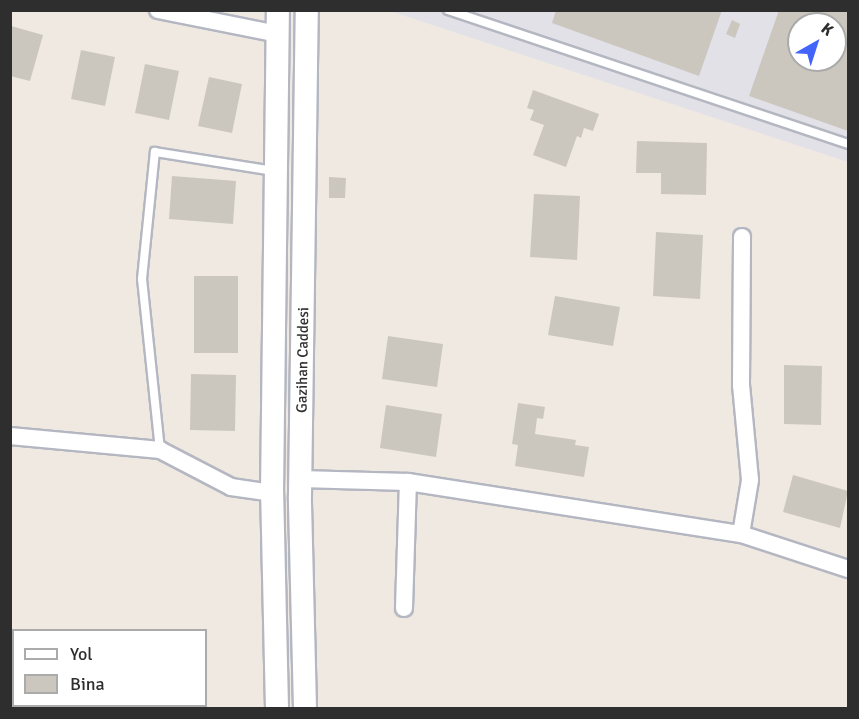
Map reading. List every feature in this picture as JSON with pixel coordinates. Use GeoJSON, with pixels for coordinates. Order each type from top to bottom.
{"type":"FeatureCollection","features":[{"type":"Feature","properties":{"kind":"main road","name":"Gazihan Caddesi"},"geometry":{"type":"LineString","coordinates":[[277,708],[272,493],[278,171],[278,10]]}},
{"type":"Feature","properties":{"kind":"main road","name":"Gazihan Caddesi"},"geometry":{"type":"LineString","coordinates":[[305,708],[300,479],[307,10]]}},
{"type":"Feature","properties":{"kind":"street"},"geometry":{"type":"LineString","coordinates":[[158,10],[278,34]]}},
{"type":"Feature","properties":{"kind":"street"},"geometry":{"type":"LineString","coordinates":[[741,534],[750,480],[741,385],[742,237]]}},
{"type":"Feature","properties":{"kind":"street"},"geometry":{"type":"LineString","coordinates":[[10,436],[160,450],[231,487],[272,493]]}},
{"type":"Feature","properties":{"kind":"street"},"geometry":{"type":"LineString","coordinates":[[300,479],[408,482],[741,534],[849,569]]}},
{"type":"Feature","properties":{"kind":"street"},"geometry":{"type":"LineString","coordinates":[[404,608],[408,482]]}},
{"type":"Feature","properties":{"kind":"lane"},"geometry":{"type":"LineString","coordinates":[[448,10],[849,144]]}},
{"type":"Feature","properties":{"kind":"lane"},"geometry":{"type":"LineString","coordinates":[[160,450],[142,279],[155,152],[278,171]]}},
{"type":"Feature","properties":{"kind":"shaded area"},"geometry":{"type":"Polygon","coordinates":[[[390,11],[848,11],[848,162],[390,11]]]}},
{"type":"Feature","properties":{"kind":"building"},"geometry":{"type":"Polygon","coordinates":[[[556,10],[722,10],[699,76],[552,23],[556,10]]]}},
{"type":"Feature","properties":{"kind":"building"},"geometry":{"type":"Polygon","coordinates":[[[779,10],[848,10],[848,131],[749,96],[779,10]]]}},
{"type":"Feature","properties":{"kind":"building"},"geometry":{"type":"Polygon","coordinates":[[[732,20],[740,24],[735,38],[726,34],[732,20]]]}},
{"type":"Feature","properties":{"kind":"building"},"geometry":{"type":"Polygon","coordinates":[[[11,26],[43,35],[30,81],[10,76],[11,26]]]}},
{"type":"Feature","properties":{"kind":"building"},"geometry":{"type":"Polygon","coordinates":[[[81,50],[115,57],[105,106],[71,99],[81,50]]]}},
{"type":"Feature","properties":{"kind":"building"},"geometry":{"type":"Polygon","coordinates":[[[145,64],[179,71],[169,120],[135,113],[145,64]]]}},
{"type":"Feature","properties":{"kind":"building"},"geometry":{"type":"Polygon","coordinates":[[[209,77],[242,84],[232,133],[198,126],[209,77]]]}},
{"type":"Feature","properties":{"kind":"building"},"geometry":{"type":"Polygon","coordinates":[[[533,90],[599,114],[593,131],[584,128],[581,138],[577,136],[566,167],[533,155],[544,125],[530,120],[534,110],[527,108],[533,90]]]}},
{"type":"Feature","properties":{"kind":"building"},"geometry":{"type":"Polygon","coordinates":[[[637,141],[707,143],[706,195],[661,194],[661,173],[636,173],[637,141]]]}},
{"type":"Feature","properties":{"kind":"building"},"geometry":{"type":"Polygon","coordinates":[[[172,176],[236,181],[233,224],[169,219],[172,176]]]}},
{"type":"Feature","properties":{"kind":"building"},"geometry":{"type":"Polygon","coordinates":[[[329,177],[346,178],[345,198],[329,198],[329,177]]]}},
{"type":"Feature","properties":{"kind":"building"},"geometry":{"type":"Polygon","coordinates":[[[534,194],[580,196],[577,260],[530,257],[534,194]]]}},
{"type":"Feature","properties":{"kind":"building"},"geometry":{"type":"Polygon","coordinates":[[[656,232],[703,235],[700,299],[653,296],[656,232]]]}},
{"type":"Feature","properties":{"kind":"building"},"geometry":{"type":"Polygon","coordinates":[[[194,276],[238,276],[238,353],[194,353],[194,276]]]}},
{"type":"Feature","properties":{"kind":"building"},"geometry":{"type":"Polygon","coordinates":[[[555,296],[620,307],[613,346],[548,335],[555,296]]]}},
{"type":"Feature","properties":{"kind":"building"},"geometry":{"type":"Polygon","coordinates":[[[388,336],[443,344],[437,387],[382,379],[388,336]]]}},
{"type":"Feature","properties":{"kind":"building"},"geometry":{"type":"Polygon","coordinates":[[[784,365],[822,366],[821,425],[784,424],[784,365]]]}},
{"type":"Feature","properties":{"kind":"building"},"geometry":{"type":"Polygon","coordinates":[[[191,374],[236,375],[235,431],[190,430],[191,374]]]}},
{"type":"Feature","properties":{"kind":"building"},"geometry":{"type":"Polygon","coordinates":[[[518,403],[545,407],[543,419],[537,418],[535,434],[576,440],[575,445],[589,447],[584,477],[515,466],[518,445],[512,444],[518,403]]]}},
{"type":"Feature","properties":{"kind":"building"},"geometry":{"type":"Polygon","coordinates":[[[386,405],[442,414],[436,457],[380,448],[386,405]]]}},
{"type":"Feature","properties":{"kind":"building"},"geometry":{"type":"Polygon","coordinates":[[[793,475],[848,491],[840,528],[783,512],[793,475]]]}}]}
